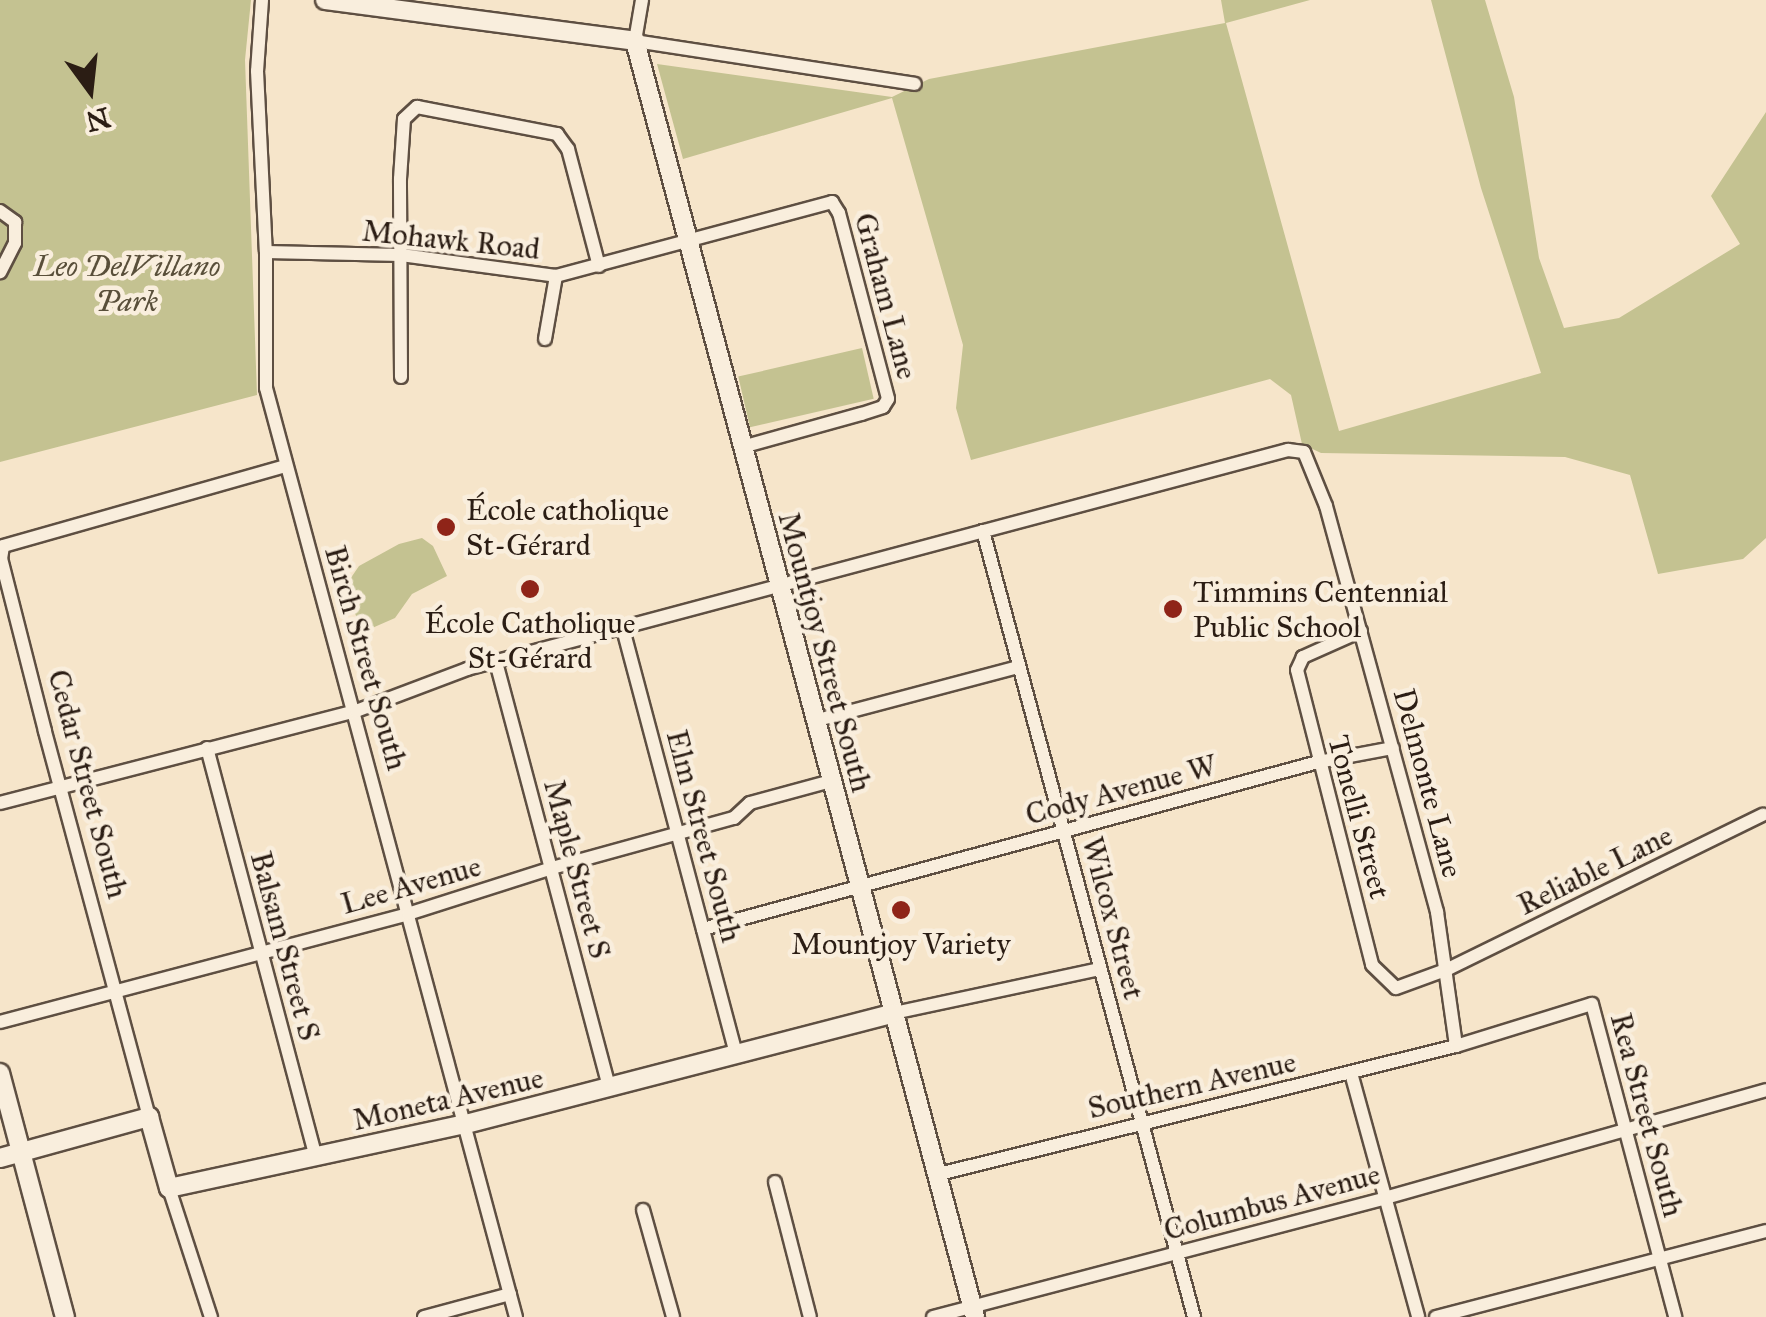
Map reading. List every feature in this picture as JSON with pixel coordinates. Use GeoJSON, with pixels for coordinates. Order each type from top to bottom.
{"type":"FeatureCollection","features":[{"type":"Feature","properties":{"kind":"street","name":"Birch Street South"},"geometry":{"type":"LineString","coordinates":[[262,0],[257,71],[266,252],[266,388],[516,1317]]}},
{"type":"Feature","properties":{"kind":"street"},"geometry":{"type":"LineString","coordinates":[[325,0],[635,41],[915,84]]}},
{"type":"Feature","properties":{"kind":"street","name":"Mountjoy Street South"},"geometry":{"type":"LineString","coordinates":[[642,0],[635,41],[974,1312]]}},
{"type":"Feature","properties":{"kind":"street"},"geometry":{"type":"LineString","coordinates":[[401,377],[404,119],[417,107],[556,134],[568,149],[599,266]]}},
{"type":"Feature","properties":{"kind":"street","name":"Graham Lane"},"geometry":{"type":"LineString","coordinates":[[688,242],[832,202],[839,213],[887,385],[888,400],[883,406],[742,447]]}},
{"type":"Feature","properties":{"kind":"street"},"geometry":{"type":"LineString","coordinates":[[0,210],[15,222],[15,244],[0,272]]}},
{"type":"Feature","properties":{"kind":"street","name":"Mohawk Road"},"geometry":{"type":"LineString","coordinates":[[266,252],[400,256],[556,276],[688,242]]}},
{"type":"Feature","properties":{"kind":"street"},"geometry":{"type":"LineString","coordinates":[[545,339],[556,276]]}},
{"type":"Feature","properties":{"kind":"street","name":"Delmonte Lane"},"geometry":{"type":"LineString","coordinates":[[983,531],[1288,450],[1304,452],[1326,506],[1393,748],[1448,969],[1446,994],[1456,1046]]}},
{"type":"Feature","properties":{"kind":"street","name":"Cedar Street South"},"geometry":{"type":"LineString","coordinates":[[211,1317],[149,1117],[1,559],[3,546],[286,466]]}},
{"type":"Feature","properties":{"kind":"street"},"geometry":{"type":"LineString","coordinates":[[0,802],[356,711],[496,662],[983,531]]}},
{"type":"Feature","properties":{"kind":"street","name":"Wilcox Street"},"geometry":{"type":"LineString","coordinates":[[983,531],[1194,1317]]}},
{"type":"Feature","properties":{"kind":"street","name":"Elm Street South"},"geometry":{"type":"LineString","coordinates":[[623,629],[737,1056]]}},
{"type":"Feature","properties":{"kind":"street","name":"Tonelli Street"},"geometry":{"type":"LineString","coordinates":[[1361,631],[1303,657],[1297,670],[1318,762],[1372,965],[1396,988],[1448,969]]}},
{"type":"Feature","properties":{"kind":"street","name":"Maple Street S"},"geometry":{"type":"LineString","coordinates":[[496,662],[610,1089]]}},
{"type":"Feature","properties":{"kind":"street"},"geometry":{"type":"LineString","coordinates":[[814,721],[1019,666]]}},
{"type":"Feature","properties":{"kind":"street","name":"Balsam Street S"},"geometry":{"type":"LineString","coordinates":[[207,748],[316,1157]]}},
{"type":"Feature","properties":{"kind":"street","name":"Cody Avenue W"},"geometry":{"type":"LineString","coordinates":[[703,929],[1318,762],[1393,748]]}},
{"type":"Feature","properties":{"kind":"street","name":"Lee Avenue"},"geometry":{"type":"LineString","coordinates":[[0,1022],[408,914],[552,868],[734,818],[750,803],[830,781]]}},
{"type":"Feature","properties":{"kind":"street","name":"Reliable Lane"},"geometry":{"type":"LineString","coordinates":[[1448,969],[1764,815]]}},
{"type":"Feature","properties":{"kind":"street"},"geometry":{"type":"LineString","coordinates":[[894,1013],[1100,969]]}},
{"type":"Feature","properties":{"kind":"street","name":"Rea Street South"},"geometry":{"type":"LineString","coordinates":[[1456,1046],[1592,1004],[1675,1317]]}},
{"type":"Feature","properties":{"kind":"street","name":"Moneta Avenue"},"geometry":{"type":"LineString","coordinates":[[170,1188],[466,1124],[894,1013]]}},
{"type":"Feature","properties":{"kind":"street","name":"Southern Avenue"},"geometry":{"type":"LineString","coordinates":[[939,1174],[1456,1046]]}},
{"type":"Feature","properties":{"kind":"street"},"geometry":{"type":"LineString","coordinates":[[0,1073],[65,1317]]}},
{"type":"Feature","properties":{"kind":"street"},"geometry":{"type":"LineString","coordinates":[[1351,1074],[1418,1317]]}},
{"type":"Feature","properties":{"kind":"street","name":"Columbus Avenue"},"geometry":{"type":"LineString","coordinates":[[933,1317],[974,1312],[1766,1090]]}},
{"type":"Feature","properties":{"kind":"street"},"geometry":{"type":"LineString","coordinates":[[0,1158],[149,1117]]}},
{"type":"Feature","properties":{"kind":"street"},"geometry":{"type":"LineString","coordinates":[[774,1182],[810,1317]]}},
{"type":"Feature","properties":{"kind":"street"},"geometry":{"type":"LineString","coordinates":[[643,1210],[673,1317]]}},
{"type":"Feature","properties":{"kind":"street"},"geometry":{"type":"LineString","coordinates":[[1436,1317],[1766,1230]]}},
{"type":"Feature","properties":{"kind":"street"},"geometry":{"type":"LineString","coordinates":[[424,1317],[510,1294]]}},
{"type":"Feature","properties":{"kind":"green space","name":"Leo DelVillano Park"},"geometry":{"type":"Polygon","coordinates":[[[0,0],[251,0],[245,60],[257,395],[0,462],[0,0]]]}},
{"type":"Feature","properties":{"kind":"green space"},"geometry":{"type":"Polygon","coordinates":[[[1221,0],[1310,0],[1226,23],[1339,431],[1541,373],[1481,188],[1431,0],[1485,0],[1514,97],[1539,258],[1564,328],[1619,318],[1740,244],[1711,196],[1766,112],[1766,538],[1743,559],[1658,574],[1630,475],[1565,457],[1321,453],[1302,444],[1291,395],[1270,379],[971,460],[956,408],[963,345],[892,98],[683,159],[657,64],[892,97],[929,79],[1225,23],[1221,0]]]}},
{"type":"Feature","properties":{"kind":"green space"},"geometry":{"type":"Polygon","coordinates":[[[862,348],[874,399],[750,427],[738,377],[862,348]]]}},
{"type":"Feature","properties":{"kind":"green space"},"geometry":{"type":"Polygon","coordinates":[[[422,538],[433,546],[447,576],[412,594],[395,618],[363,632],[344,588],[359,566],[399,544],[422,538]]]}},
{"type":"Feature","properties":{"kind":"place","name":"École catholique St-Gérard"},"geometry":{"type":"Point","coordinates":[446,527]}},
{"type":"Feature","properties":{"kind":"place","name":"École Catholique St-Gérard"},"geometry":{"type":"Point","coordinates":[530,589]}},
{"type":"Feature","properties":{"kind":"place","name":"Timmins Centennial Public School"},"geometry":{"type":"Point","coordinates":[1173,609]}},
{"type":"Feature","properties":{"kind":"place","name":"Mountjoy Variety"},"geometry":{"type":"Point","coordinates":[901,910]}}]}
